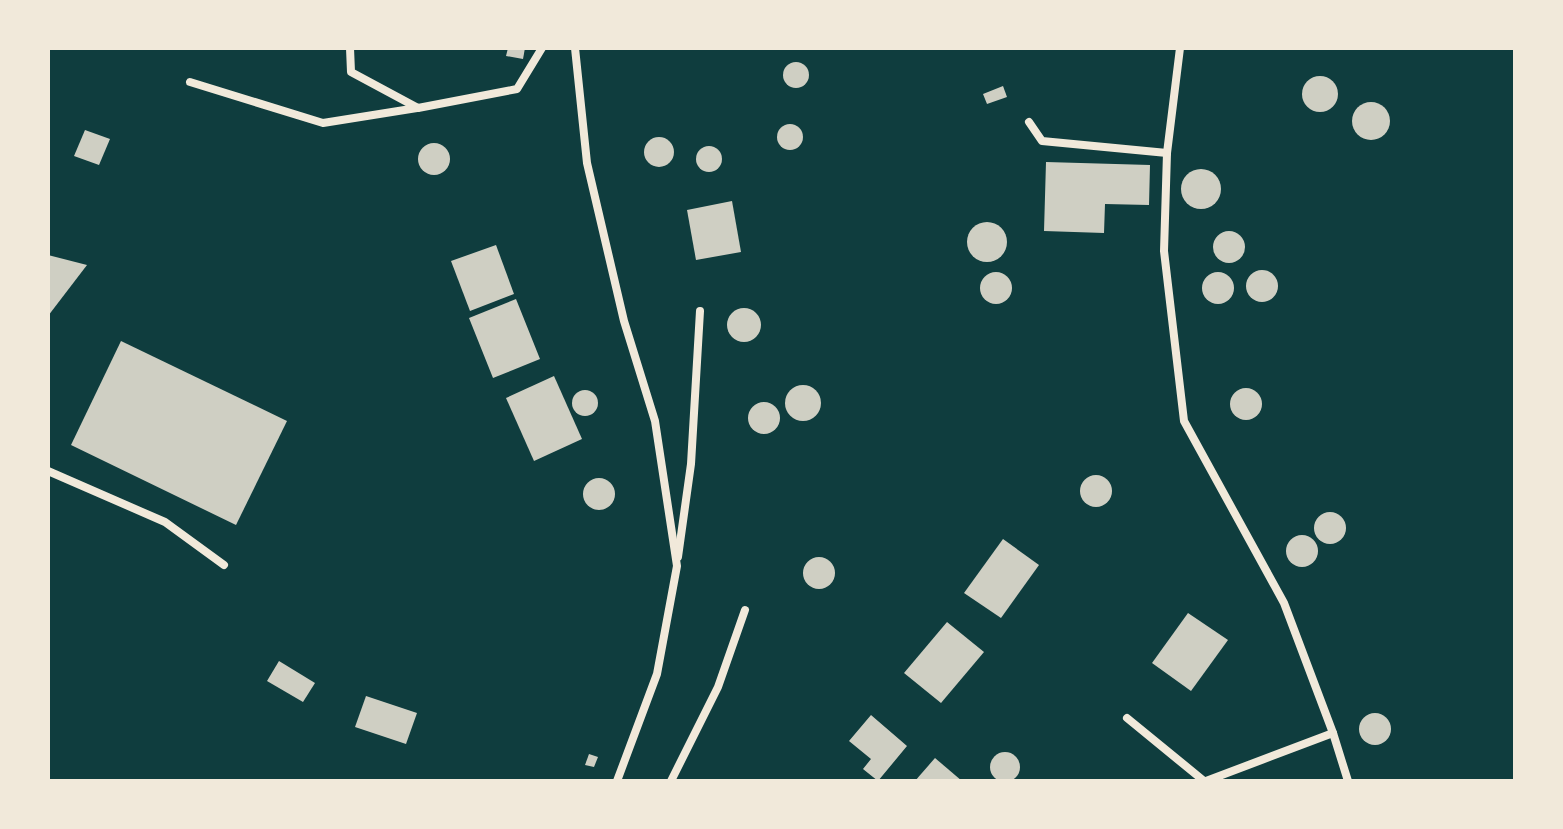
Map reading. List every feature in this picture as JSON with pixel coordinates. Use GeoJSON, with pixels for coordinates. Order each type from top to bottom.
{"type":"FeatureCollection","features":[{"type":"Feature","properties":{"kind":"street"},"geometry":{"type":"LineString","coordinates":[[350,48],[351,72],[418,108]]}},
{"type":"Feature","properties":{"kind":"street"},"geometry":{"type":"LineString","coordinates":[[190,82],[323,123],[517,89],[542,48]]}},
{"type":"Feature","properties":{"kind":"street"},"geometry":{"type":"LineString","coordinates":[[575,48],[587,163],[624,321],[655,421],[677,566]]}},
{"type":"Feature","properties":{"kind":"street"},"geometry":{"type":"LineString","coordinates":[[1180,48],[1167,153],[1164,251],[1184,421],[1284,603],[1348,781]]}},
{"type":"Feature","properties":{"kind":"street"},"geometry":{"type":"LineString","coordinates":[[1029,122],[1042,141],[1167,153]]}},
{"type":"Feature","properties":{"kind":"street"},"geometry":{"type":"LineString","coordinates":[[617,781],[657,674],[677,566],[691,464],[700,311]]}},
{"type":"Feature","properties":{"kind":"street"},"geometry":{"type":"LineString","coordinates":[[48,471],[165,522],[224,565]]}},
{"type":"Feature","properties":{"kind":"street"},"geometry":{"type":"LineString","coordinates":[[671,781],[718,687],[745,610]]}},
{"type":"Feature","properties":{"kind":"street"},"geometry":{"type":"LineString","coordinates":[[1127,718],[1205,781],[1333,733]]}},
{"type":"Feature","properties":{"kind":"building"},"geometry":{"type":"Polygon","coordinates":[[[508,48],[525,48],[523,59],[506,56],[508,48]]]}},
{"type":"Feature","properties":{"kind":"building"},"geometry":{"type":"Polygon","coordinates":[[[796,62],[805,66],[809,75],[805,84],[796,88],[787,84],[783,75],[787,66],[796,62]]]}},
{"type":"Feature","properties":{"kind":"building"},"geometry":{"type":"Polygon","coordinates":[[[1320,76],[1333,81],[1338,94],[1333,107],[1320,112],[1307,107],[1302,94],[1307,81],[1320,76]]]}},
{"type":"Feature","properties":{"kind":"building"},"geometry":{"type":"Polygon","coordinates":[[[1003,86],[1007,97],[987,104],[983,94],[1003,86]]]}},
{"type":"Feature","properties":{"kind":"building"},"geometry":{"type":"Polygon","coordinates":[[[1371,102],[1385,107],[1390,121],[1385,135],[1371,140],[1357,135],[1352,121],[1357,107],[1371,102]]]}},
{"type":"Feature","properties":{"kind":"building"},"geometry":{"type":"Polygon","coordinates":[[[790,124],[799,128],[803,137],[799,146],[790,150],[781,146],[777,137],[781,128],[790,124]]]}},
{"type":"Feature","properties":{"kind":"building"},"geometry":{"type":"Polygon","coordinates":[[[85,130],[110,139],[99,165],[74,156],[85,130]]]}},
{"type":"Feature","properties":{"kind":"building"},"geometry":{"type":"Polygon","coordinates":[[[659,137],[670,141],[674,152],[670,163],[659,167],[648,163],[644,152],[648,141],[659,137]]]}},
{"type":"Feature","properties":{"kind":"building"},"geometry":{"type":"Polygon","coordinates":[[[434,143],[445,148],[450,159],[445,170],[434,175],[423,170],[418,159],[423,148],[434,143]]]}},
{"type":"Feature","properties":{"kind":"building"},"geometry":{"type":"Polygon","coordinates":[[[709,146],[718,150],[722,159],[718,168],[709,172],[700,168],[696,159],[700,150],[709,146]]]}},
{"type":"Feature","properties":{"kind":"building"},"geometry":{"type":"Polygon","coordinates":[[[1046,162],[1150,165],[1149,205],[1105,204],[1104,233],[1044,231],[1046,162]]]}},
{"type":"Feature","properties":{"kind":"building"},"geometry":{"type":"Polygon","coordinates":[[[1201,169],[1215,175],[1221,189],[1215,203],[1201,209],[1187,203],[1181,189],[1187,175],[1201,169]]]}},
{"type":"Feature","properties":{"kind":"building"},"geometry":{"type":"Polygon","coordinates":[[[732,201],[741,252],[696,260],[687,210],[732,201]]]}},
{"type":"Feature","properties":{"kind":"building"},"geometry":{"type":"Polygon","coordinates":[[[987,222],[1001,228],[1007,242],[1001,256],[987,262],[973,256],[967,242],[973,228],[987,222]]]}},
{"type":"Feature","properties":{"kind":"building"},"geometry":{"type":"Polygon","coordinates":[[[1229,231],[1240,236],[1245,247],[1240,258],[1229,263],[1218,258],[1213,247],[1218,236],[1229,231]]]}},
{"type":"Feature","properties":{"kind":"building"},"geometry":{"type":"Polygon","coordinates":[[[496,245],[514,294],[470,311],[451,261],[496,245]]]}},
{"type":"Feature","properties":{"kind":"building"},"geometry":{"type":"Polygon","coordinates":[[[48,255],[87,265],[48,316],[48,255]]]}},
{"type":"Feature","properties":{"kind":"building"},"geometry":{"type":"Polygon","coordinates":[[[1262,270],[1273,275],[1278,286],[1273,297],[1262,302],[1251,297],[1246,286],[1251,275],[1262,270]]]}},
{"type":"Feature","properties":{"kind":"building"},"geometry":{"type":"Polygon","coordinates":[[[996,272],[1007,277],[1012,288],[1007,299],[996,304],[985,299],[980,288],[985,277],[996,272]]]}},
{"type":"Feature","properties":{"kind":"building"},"geometry":{"type":"Polygon","coordinates":[[[1218,272],[1229,277],[1234,288],[1229,299],[1218,304],[1207,299],[1202,288],[1207,277],[1218,272]]]}},
{"type":"Feature","properties":{"kind":"building"},"geometry":{"type":"Polygon","coordinates":[[[516,299],[540,359],[493,378],[469,318],[516,299]]]}},
{"type":"Feature","properties":{"kind":"building"},"geometry":{"type":"Polygon","coordinates":[[[744,308],[756,313],[761,325],[756,337],[744,342],[732,337],[727,325],[732,313],[744,308]]]}},
{"type":"Feature","properties":{"kind":"building"},"geometry":{"type":"Polygon","coordinates":[[[121,341],[287,421],[236,525],[71,445],[121,341]]]}},
{"type":"Feature","properties":{"kind":"building"},"geometry":{"type":"Polygon","coordinates":[[[554,376],[582,439],[534,461],[506,398],[554,376]]]}},
{"type":"Feature","properties":{"kind":"building"},"geometry":{"type":"Polygon","coordinates":[[[803,385],[815,391],[821,403],[815,415],[803,421],[791,415],[785,403],[791,391],[803,385]]]}},
{"type":"Feature","properties":{"kind":"building"},"geometry":{"type":"Polygon","coordinates":[[[1246,388],[1257,393],[1262,404],[1257,415],[1246,420],[1235,415],[1230,404],[1235,393],[1246,388]]]}},
{"type":"Feature","properties":{"kind":"building"},"geometry":{"type":"Polygon","coordinates":[[[585,390],[594,394],[598,403],[594,412],[585,416],[576,412],[572,403],[576,394],[585,390]]]}},
{"type":"Feature","properties":{"kind":"building"},"geometry":{"type":"Polygon","coordinates":[[[764,402],[775,407],[780,418],[775,429],[764,434],[753,429],[748,418],[753,407],[764,402]]]}},
{"type":"Feature","properties":{"kind":"building"},"geometry":{"type":"Polygon","coordinates":[[[1096,475],[1107,480],[1112,491],[1107,502],[1096,507],[1085,502],[1080,491],[1085,480],[1096,475]]]}},
{"type":"Feature","properties":{"kind":"building"},"geometry":{"type":"Polygon","coordinates":[[[599,478],[610,483],[615,494],[610,505],[599,510],[588,505],[583,494],[588,483],[599,478]]]}},
{"type":"Feature","properties":{"kind":"building"},"geometry":{"type":"Polygon","coordinates":[[[1330,512],[1341,517],[1346,528],[1341,539],[1330,544],[1319,539],[1314,528],[1319,517],[1330,512]]]}},
{"type":"Feature","properties":{"kind":"building"},"geometry":{"type":"Polygon","coordinates":[[[1302,535],[1313,540],[1318,551],[1313,562],[1302,567],[1291,562],[1286,551],[1291,540],[1302,535]]]}},
{"type":"Feature","properties":{"kind":"building"},"geometry":{"type":"Polygon","coordinates":[[[1003,539],[1039,565],[1001,618],[964,593],[1003,539]]]}},
{"type":"Feature","properties":{"kind":"building"},"geometry":{"type":"Polygon","coordinates":[[[819,557],[830,562],[835,573],[830,584],[819,589],[808,584],[803,573],[808,562],[819,557]]]}},
{"type":"Feature","properties":{"kind":"building"},"geometry":{"type":"Polygon","coordinates":[[[1188,613],[1228,640],[1191,691],[1152,663],[1188,613]]]}},
{"type":"Feature","properties":{"kind":"building"},"geometry":{"type":"Polygon","coordinates":[[[947,622],[984,652],[941,703],[904,673],[947,622]]]}},
{"type":"Feature","properties":{"kind":"building"},"geometry":{"type":"Polygon","coordinates":[[[279,661],[315,683],[303,702],[267,681],[279,661]]]}},
{"type":"Feature","properties":{"kind":"building"},"geometry":{"type":"Polygon","coordinates":[[[366,696],[417,713],[406,744],[355,727],[366,696]]]}},
{"type":"Feature","properties":{"kind":"building"},"geometry":{"type":"Polygon","coordinates":[[[1375,713],[1386,718],[1391,729],[1386,740],[1375,745],[1364,740],[1359,729],[1364,718],[1375,713]]]}},
{"type":"Feature","properties":{"kind":"building"},"geometry":{"type":"Polygon","coordinates":[[[871,715],[907,746],[878,781],[863,769],[871,759],[849,741],[871,715]]]}},
{"type":"Feature","properties":{"kind":"building"},"geometry":{"type":"Polygon","coordinates":[[[1005,752],[1016,756],[1020,767],[1016,778],[1005,782],[994,778],[990,767],[994,756],[1005,752]]]}},
{"type":"Feature","properties":{"kind":"building"},"geometry":{"type":"Polygon","coordinates":[[[589,754],[598,757],[594,767],[585,765],[589,754]]]}},
{"type":"Feature","properties":{"kind":"building"},"geometry":{"type":"Polygon","coordinates":[[[935,758],[962,781],[915,781],[935,758]]]}}]}
